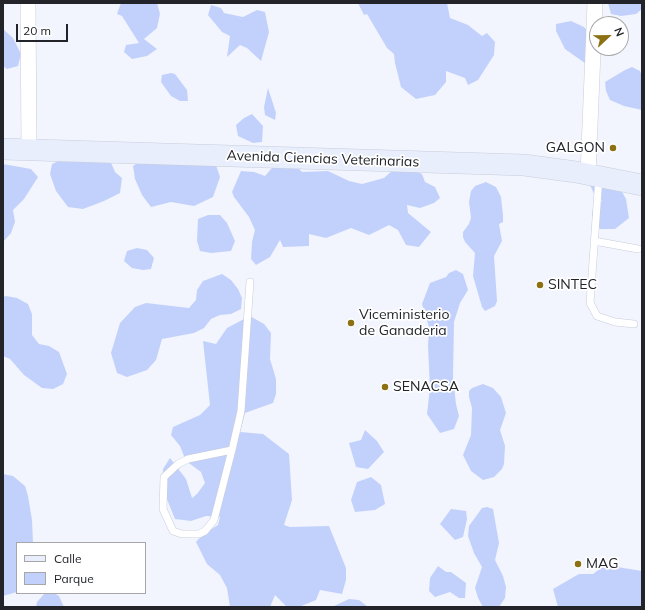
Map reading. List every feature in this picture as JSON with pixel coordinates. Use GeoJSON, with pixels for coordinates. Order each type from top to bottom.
{"type":"FeatureCollection","features":[{"type":"Feature","properties":{"kind":"main road","name":"Avenida Ciencias Veterinarias"},"geometry":{"type":"LineString","coordinates":[[3,149],[524,165],[594,175],[642,185]]}},
{"type":"Feature","properties":{"kind":"street"},"geometry":{"type":"LineString","coordinates":[[28,3],[29,149]]}},
{"type":"Feature","properties":{"kind":"street"},"geometry":{"type":"LineString","coordinates":[[594,175],[595,3]]}},
{"type":"Feature","properties":{"kind":"lane"},"geometry":{"type":"LineString","coordinates":[[594,175],[594,241],[590,303],[597,316],[615,322],[634,324]]}},
{"type":"Feature","properties":{"kind":"lane"},"geometry":{"type":"LineString","coordinates":[[594,241],[638,249]]}},
{"type":"Feature","properties":{"kind":"lane"},"geometry":{"type":"LineString","coordinates":[[232,450],[188,459],[178,464],[164,477],[163,509],[173,531],[182,534],[199,534],[206,531],[211,525],[232,450],[241,412],[250,282]]}},
{"type":"Feature","properties":{"kind":"green space"},"geometry":{"type":"Polygon","coordinates":[[[121,3],[157,3],[160,14],[157,28],[144,39],[157,49],[147,56],[132,59],[124,52],[126,45],[139,43],[122,16],[117,14],[121,3]]]}},
{"type":"Feature","properties":{"kind":"green space"},"geometry":{"type":"Polygon","coordinates":[[[358,3],[447,3],[450,18],[468,25],[482,36],[487,33],[495,42],[494,55],[478,80],[468,85],[465,78],[446,71],[446,82],[435,95],[416,99],[401,87],[394,54],[387,48],[367,14],[364,15],[358,3]]]}},
{"type":"Feature","properties":{"kind":"green space"},"geometry":{"type":"Polygon","coordinates":[[[608,3],[642,3],[642,9],[636,14],[621,16],[611,14],[608,3]]]}},
{"type":"Feature","properties":{"kind":"green space"},"geometry":{"type":"Polygon","coordinates":[[[211,5],[221,8],[224,13],[243,17],[257,10],[265,12],[269,32],[261,61],[247,48],[240,45],[227,57],[230,36],[222,32],[208,15],[211,5]]]}},
{"type":"Feature","properties":{"kind":"green space"},"geometry":{"type":"Polygon","coordinates":[[[571,21],[584,27],[589,32],[589,56],[591,56],[589,66],[565,49],[556,31],[556,24],[571,21]]]}},
{"type":"Feature","properties":{"kind":"green space"},"geometry":{"type":"Polygon","coordinates":[[[3,29],[13,38],[21,54],[18,66],[7,69],[3,66],[3,29]]]}},
{"type":"Feature","properties":{"kind":"green space"},"geometry":{"type":"Polygon","coordinates":[[[632,67],[640,71],[642,76],[642,110],[624,106],[610,100],[606,91],[605,82],[632,67]]]}},
{"type":"Feature","properties":{"kind":"green space"},"geometry":{"type":"Polygon","coordinates":[[[171,73],[175,74],[187,90],[188,101],[180,101],[171,96],[161,82],[162,75],[171,73]]]}},
{"type":"Feature","properties":{"kind":"green space"},"geometry":{"type":"Polygon","coordinates":[[[268,88],[276,113],[275,120],[265,115],[264,107],[268,88]]]}},
{"type":"Feature","properties":{"kind":"green space"},"geometry":{"type":"Polygon","coordinates":[[[252,114],[263,126],[262,142],[253,143],[238,136],[236,125],[244,118],[252,114]]]}},
{"type":"Feature","properties":{"kind":"green space"},"geometry":{"type":"Polygon","coordinates":[[[149,155],[216,165],[220,177],[213,197],[194,206],[171,202],[151,207],[142,195],[135,179],[133,166],[149,155]]]}},
{"type":"Feature","properties":{"kind":"green space"},"geometry":{"type":"Polygon","coordinates":[[[70,156],[109,158],[115,172],[122,178],[120,193],[83,209],[68,207],[56,191],[50,174],[52,164],[70,156]]]}},
{"type":"Feature","properties":{"kind":"green space"},"geometry":{"type":"Polygon","coordinates":[[[291,160],[302,172],[328,171],[349,181],[362,184],[384,178],[393,170],[403,166],[422,174],[425,182],[435,187],[440,198],[434,203],[420,208],[407,205],[408,213],[431,232],[419,247],[406,245],[398,230],[389,225],[369,235],[351,228],[326,238],[309,234],[309,246],[283,247],[280,240],[270,257],[256,265],[251,259],[252,242],[255,230],[249,217],[232,192],[241,171],[254,172],[265,176],[277,162],[291,160]]]}},
{"type":"Feature","properties":{"kind":"green space"},"geometry":{"type":"Polygon","coordinates":[[[3,164],[31,169],[38,177],[24,199],[13,210],[15,222],[11,233],[3,242],[3,164]]]}},
{"type":"Feature","properties":{"kind":"green space"},"geometry":{"type":"Polygon","coordinates":[[[486,182],[496,187],[501,197],[503,222],[499,224],[502,241],[494,256],[497,301],[495,306],[485,311],[482,307],[473,276],[475,253],[465,242],[463,232],[469,224],[471,218],[469,202],[471,191],[475,186],[486,182]]]}},
{"type":"Feature","properties":{"kind":"green space"},"geometry":{"type":"Polygon","coordinates":[[[590,185],[621,190],[626,199],[629,218],[615,229],[600,229],[593,221],[592,214],[593,209],[600,205],[602,200],[595,196],[590,185]]]}},
{"type":"Feature","properties":{"kind":"green space"},"geometry":{"type":"Polygon","coordinates":[[[208,215],[220,215],[227,223],[235,241],[231,251],[211,253],[200,251],[197,241],[198,219],[208,215]]]}},
{"type":"Feature","properties":{"kind":"green space"},"geometry":{"type":"Polygon","coordinates":[[[137,248],[147,250],[154,258],[151,269],[143,270],[132,268],[124,261],[127,251],[137,248]]]}},
{"type":"Feature","properties":{"kind":"green space"},"geometry":{"type":"Polygon","coordinates":[[[456,270],[463,274],[468,290],[460,303],[454,322],[453,377],[459,416],[454,429],[440,433],[427,414],[430,388],[428,346],[429,327],[422,304],[430,283],[446,277],[449,273],[456,270]]]}},
{"type":"Feature","properties":{"kind":"green space"},"geometry":{"type":"Polygon","coordinates":[[[222,274],[231,280],[238,289],[242,298],[241,309],[231,314],[220,315],[211,319],[204,328],[194,333],[162,339],[156,360],[147,370],[127,377],[117,373],[111,353],[120,323],[135,307],[146,303],[189,308],[196,300],[197,290],[203,281],[222,274]]]}},
{"type":"Feature","properties":{"kind":"green space"},"geometry":{"type":"Polygon","coordinates":[[[6,296],[17,298],[28,304],[32,314],[32,335],[39,344],[49,346],[59,352],[67,374],[63,384],[53,389],[42,388],[24,375],[10,359],[3,356],[3,297],[6,296]]]}},
{"type":"Feature","properties":{"kind":"green space"},"geometry":{"type":"Polygon","coordinates":[[[248,315],[264,324],[271,333],[270,359],[276,379],[276,394],[273,403],[245,413],[240,432],[263,434],[289,454],[292,500],[284,525],[290,527],[329,526],[346,568],[346,580],[342,594],[320,590],[316,600],[299,607],[287,607],[275,595],[270,607],[230,607],[227,588],[220,575],[207,564],[196,542],[202,535],[218,525],[220,517],[206,516],[191,521],[175,519],[162,487],[163,469],[170,458],[186,479],[192,498],[205,483],[201,472],[186,461],[180,446],[171,435],[173,427],[200,415],[210,405],[203,341],[216,344],[227,328],[244,319],[248,315]]]}},
{"type":"Feature","properties":{"kind":"green space"},"geometry":{"type":"Polygon","coordinates":[[[483,384],[493,388],[501,397],[506,413],[500,430],[505,446],[504,464],[502,469],[494,477],[483,480],[471,471],[463,455],[471,435],[472,408],[469,391],[472,388],[483,384]]]}},
{"type":"Feature","properties":{"kind":"green space"},"geometry":{"type":"Polygon","coordinates":[[[365,430],[377,441],[384,452],[368,469],[356,467],[349,443],[361,440],[365,430]]]}},
{"type":"Feature","properties":{"kind":"green space"},"geometry":{"type":"Polygon","coordinates":[[[3,474],[13,476],[25,486],[32,520],[33,542],[16,542],[16,592],[3,596],[3,474]]]}},
{"type":"Feature","properties":{"kind":"green space"},"geometry":{"type":"Polygon","coordinates":[[[371,477],[381,485],[385,504],[375,510],[355,512],[351,500],[357,482],[371,477]]]}},
{"type":"Feature","properties":{"kind":"green space"},"geometry":{"type":"Polygon","coordinates":[[[487,507],[493,509],[499,543],[495,560],[503,576],[506,587],[505,598],[499,607],[483,607],[478,598],[475,588],[482,567],[474,553],[468,536],[469,526],[482,508],[487,507]]]}},
{"type":"Feature","properties":{"kind":"green space"},"geometry":{"type":"Polygon","coordinates":[[[451,509],[466,511],[467,519],[463,537],[455,540],[440,524],[451,509]]]}},
{"type":"Feature","properties":{"kind":"green space"},"geometry":{"type":"Polygon","coordinates":[[[605,565],[642,571],[642,607],[558,607],[553,589],[579,574],[593,574],[605,565]]]}},
{"type":"Feature","properties":{"kind":"green space"},"geometry":{"type":"Polygon","coordinates":[[[438,566],[446,572],[451,572],[466,583],[465,598],[459,598],[450,592],[435,597],[429,591],[430,578],[438,566]]]}},
{"type":"Feature","properties":{"kind":"green space"},"geometry":{"type":"Polygon","coordinates":[[[44,594],[56,594],[59,596],[64,607],[36,607],[37,602],[44,594]]]}},
{"type":"Feature","properties":{"kind":"green space"},"geometry":{"type":"Polygon","coordinates":[[[349,599],[359,600],[368,607],[332,607],[349,599]]]}},
{"type":"Feature","properties":{"kind":"place","name":"GALGON"},"geometry":{"type":"Point","coordinates":[613,148]}},
{"type":"Feature","properties":{"kind":"place","name":"SINTEC"},"geometry":{"type":"Point","coordinates":[540,285]}},
{"type":"Feature","properties":{"kind":"place","name":"Viceministerio de Ganaderia"},"geometry":{"type":"Point","coordinates":[351,323]}},
{"type":"Feature","properties":{"kind":"place","name":"SENACSA"},"geometry":{"type":"Point","coordinates":[385,387]}},
{"type":"Feature","properties":{"kind":"place","name":"MAG"},"geometry":{"type":"Point","coordinates":[578,564]}}]}
